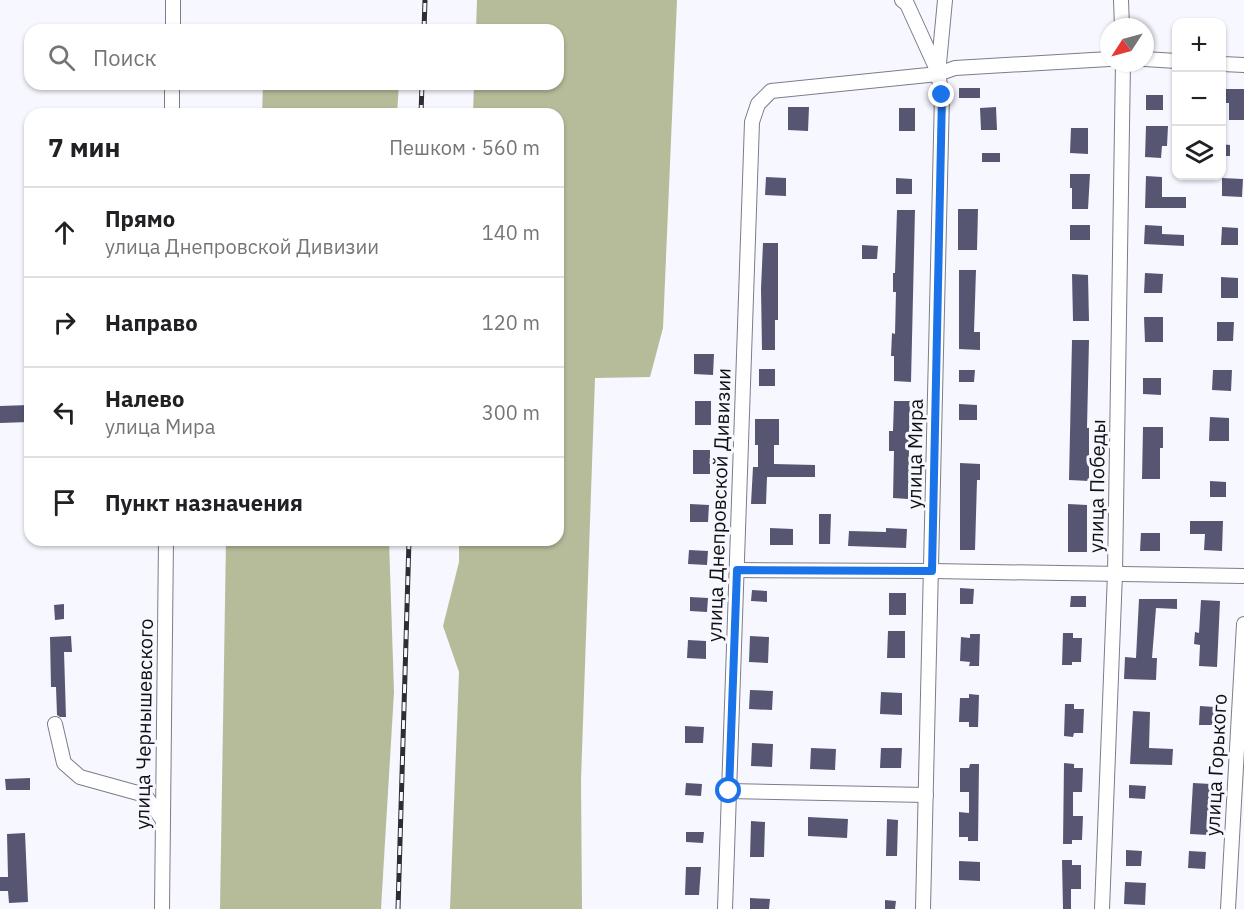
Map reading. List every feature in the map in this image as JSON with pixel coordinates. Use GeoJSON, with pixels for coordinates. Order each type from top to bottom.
{"type":"FeatureCollection","features":[{"type":"Feature","properties":{"kind":"street"},"geometry":{"type":"LineString","coordinates":[[173,0],[173,24]]}},
{"type":"Feature","properties":{"kind":"street"},"geometry":{"type":"LineString","coordinates":[[902,0],[907,4],[938,74],[955,68],[1100,60]]}},
{"type":"Feature","properties":{"kind":"street","name":"улица Мира"},"geometry":{"type":"LineString","coordinates":[[922,909],[942,95],[938,74],[945,0]]}},
{"type":"Feature","properties":{"kind":"street"},"geometry":{"type":"LineString","coordinates":[[1121,0],[1122,18]]}},
{"type":"Feature","properties":{"kind":"street"},"geometry":{"type":"LineString","coordinates":[[1154,60],[1172,61]]}},
{"type":"Feature","properties":{"kind":"street"},"geometry":{"type":"LineString","coordinates":[[1226,64],[1244,65]]}},
{"type":"Feature","properties":{"kind":"street","name":"улица Победы"},"geometry":{"type":"LineString","coordinates":[[1102,909],[1115,573],[1123,72]]}},
{"type":"Feature","properties":{"kind":"street","name":"улица Днепровской Дивизии"},"geometry":{"type":"LineString","coordinates":[[726,909],[752,122],[758,104],[771,91],[938,74]]}},
{"type":"Feature","properties":{"kind":"street"},"geometry":{"type":"LineString","coordinates":[[172,90],[172,108]]}},
{"type":"Feature","properties":{"kind":"street","name":"улица Чернышевского"},"geometry":{"type":"LineString","coordinates":[[162,909],[166,546]]}},
{"type":"Feature","properties":{"kind":"street"},"geometry":{"type":"LineString","coordinates":[[737,570],[1244,576]]}},
{"type":"Feature","properties":{"kind":"street","name":"улица Горького"},"geometry":{"type":"LineString","coordinates":[[1228,909],[1244,624]]}},
{"type":"Feature","properties":{"kind":"street"},"geometry":{"type":"LineString","coordinates":[[55,724],[64,763],[80,777],[145,795],[162,819]]}},
{"type":"Feature","properties":{"kind":"street"},"geometry":{"type":"LineString","coordinates":[[729,791],[926,795]]}},
{"type":"Feature","properties":{"kind":"green space"},"geometry":{"type":"Polygon","coordinates":[[[477,0],[677,0],[663,328],[650,377],[595,378],[581,780],[582,909],[450,909],[459,672],[443,626],[459,562],[459,546],[564,546],[564,108],[473,108],[474,90],[564,90],[564,24],[476,24],[477,0]]]}},
{"type":"Feature","properties":{"kind":"green space"},"geometry":{"type":"Polygon","coordinates":[[[263,90],[399,90],[397,108],[262,108],[263,90]]]}},
{"type":"Feature","properties":{"kind":"green space"},"geometry":{"type":"Polygon","coordinates":[[[226,546],[389,546],[394,692],[381,909],[220,909],[226,546]]]}},
{"type":"Feature","properties":{"kind":"building"},"geometry":{"type":"Polygon","coordinates":[[[959,88],[980,88],[980,98],[959,98],[959,88]]]}},
{"type":"Feature","properties":{"kind":"building"},"geometry":{"type":"Polygon","coordinates":[[[1226,89],[1244,89],[1244,120],[1229,120],[1229,103],[1226,103],[1226,89]]]}},
{"type":"Feature","properties":{"kind":"building"},"geometry":{"type":"Polygon","coordinates":[[[1146,95],[1163,95],[1163,110],[1146,110],[1146,95]]]}},
{"type":"Feature","properties":{"kind":"building"},"geometry":{"type":"Polygon","coordinates":[[[788,107],[809,107],[808,131],[788,130],[788,107]]]}},
{"type":"Feature","properties":{"kind":"building"},"geometry":{"type":"Polygon","coordinates":[[[996,107],[997,130],[981,130],[980,108],[996,107]]]}},
{"type":"Feature","properties":{"kind":"building"},"geometry":{"type":"Polygon","coordinates":[[[899,108],[915,108],[915,131],[899,131],[899,108]]]}},
{"type":"Feature","properties":{"kind":"building"},"geometry":{"type":"Polygon","coordinates":[[[1146,126],[1168,126],[1167,146],[1162,146],[1161,158],[1145,157],[1146,126]]]}},
{"type":"Feature","properties":{"kind":"building"},"geometry":{"type":"Polygon","coordinates":[[[1071,128],[1088,128],[1088,154],[1070,153],[1071,128]]]}},
{"type":"Feature","properties":{"kind":"building"},"geometry":{"type":"Polygon","coordinates":[[[1226,145],[1230,145],[1230,156],[1226,156],[1226,145]]]}},
{"type":"Feature","properties":{"kind":"building"},"geometry":{"type":"Polygon","coordinates":[[[982,153],[1000,153],[1000,162],[982,162],[982,153]]]}},
{"type":"Feature","properties":{"kind":"building"},"geometry":{"type":"Polygon","coordinates":[[[1070,174],[1090,174],[1088,209],[1072,209],[1070,174]]]}},
{"type":"Feature","properties":{"kind":"building"},"geometry":{"type":"Polygon","coordinates":[[[1146,176],[1162,177],[1162,197],[1186,197],[1186,208],[1145,208],[1146,176]]]}},
{"type":"Feature","properties":{"kind":"building"},"geometry":{"type":"Polygon","coordinates":[[[766,177],[786,178],[786,196],[765,195],[766,177]]]}},
{"type":"Feature","properties":{"kind":"building"},"geometry":{"type":"Polygon","coordinates":[[[896,178],[912,179],[912,194],[896,194],[896,178]]]}},
{"type":"Feature","properties":{"kind":"building"},"geometry":{"type":"Polygon","coordinates":[[[1243,179],[1242,197],[1222,196],[1222,180],[1243,179]]]}},
{"type":"Feature","properties":{"kind":"building"},"geometry":{"type":"Polygon","coordinates":[[[958,209],[978,209],[977,250],[958,250],[958,209]]]}},
{"type":"Feature","properties":{"kind":"building"},"geometry":{"type":"Polygon","coordinates":[[[897,210],[915,210],[911,382],[894,381],[894,356],[891,356],[892,333],[895,334],[896,292],[893,292],[893,273],[895,273],[897,210]]]}},
{"type":"Feature","properties":{"kind":"building"},"geometry":{"type":"Polygon","coordinates":[[[1070,225],[1090,225],[1090,240],[1070,240],[1070,225]]]}},
{"type":"Feature","properties":{"kind":"building"},"geometry":{"type":"Polygon","coordinates":[[[1145,225],[1162,226],[1162,234],[1184,235],[1184,246],[1144,244],[1145,225]]]}},
{"type":"Feature","properties":{"kind":"building"},"geometry":{"type":"Polygon","coordinates":[[[1222,227],[1238,228],[1238,245],[1221,245],[1222,227]]]}},
{"type":"Feature","properties":{"kind":"building"},"geometry":{"type":"Polygon","coordinates":[[[763,243],[778,243],[778,320],[775,320],[775,350],[762,350],[763,243]]]}},
{"type":"Feature","properties":{"kind":"building"},"geometry":{"type":"Polygon","coordinates":[[[862,245],[878,246],[877,259],[862,259],[862,245]]]}},
{"type":"Feature","properties":{"kind":"building"},"geometry":{"type":"Polygon","coordinates":[[[959,270],[976,270],[974,332],[980,332],[980,350],[959,349],[959,270]]]}},
{"type":"Feature","properties":{"kind":"building"},"geometry":{"type":"Polygon","coordinates":[[[1145,273],[1163,274],[1162,293],[1144,293],[1145,273]]]}},
{"type":"Feature","properties":{"kind":"building"},"geometry":{"type":"Polygon","coordinates":[[[1072,274],[1088,275],[1089,321],[1073,321],[1072,274]]]}},
{"type":"Feature","properties":{"kind":"building"},"geometry":{"type":"Polygon","coordinates":[[[1221,277],[1238,278],[1238,298],[1221,298],[1221,277]]]}},
{"type":"Feature","properties":{"kind":"building"},"geometry":{"type":"Polygon","coordinates":[[[1144,317],[1163,317],[1163,342],[1145,342],[1144,317]]]}},
{"type":"Feature","properties":{"kind":"building"},"geometry":{"type":"Polygon","coordinates":[[[1217,322],[1234,322],[1233,341],[1217,341],[1217,322]]]}},
{"type":"Feature","properties":{"kind":"building"},"geometry":{"type":"Polygon","coordinates":[[[1072,340],[1089,340],[1087,428],[1089,428],[1089,481],[1069,480],[1072,340]]]}},
{"type":"Feature","properties":{"kind":"building"},"geometry":{"type":"Polygon","coordinates":[[[694,354],[714,354],[713,375],[694,374],[694,354]]]}},
{"type":"Feature","properties":{"kind":"building"},"geometry":{"type":"Polygon","coordinates":[[[759,369],[775,369],[775,386],[759,386],[759,369]]]}},
{"type":"Feature","properties":{"kind":"building"},"geometry":{"type":"Polygon","coordinates":[[[959,370],[975,370],[974,382],[959,382],[959,370]]]}},
{"type":"Feature","properties":{"kind":"building"},"geometry":{"type":"Polygon","coordinates":[[[1213,370],[1232,370],[1231,391],[1212,390],[1213,370]]]}},
{"type":"Feature","properties":{"kind":"building"},"geometry":{"type":"Polygon","coordinates":[[[1143,378],[1161,378],[1161,395],[1143,394],[1143,378]]]}},
{"type":"Feature","properties":{"kind":"building"},"geometry":{"type":"Polygon","coordinates":[[[695,401],[711,401],[711,425],[695,425],[695,401]]]}},
{"type":"Feature","properties":{"kind":"building"},"geometry":{"type":"Polygon","coordinates":[[[894,401],[910,401],[908,499],[893,498],[894,451],[889,451],[889,431],[893,431],[894,401]]]}},
{"type":"Feature","properties":{"kind":"building"},"geometry":{"type":"Polygon","coordinates":[[[959,404],[977,405],[977,420],[959,420],[959,404]]]}},
{"type":"Feature","properties":{"kind":"building"},"geometry":{"type":"Polygon","coordinates":[[[24,405],[24,422],[0,423],[0,406],[24,405]]]}},
{"type":"Feature","properties":{"kind":"building"},"geometry":{"type":"Polygon","coordinates":[[[1210,417],[1229,418],[1229,441],[1209,441],[1210,417]]]}},
{"type":"Feature","properties":{"kind":"building"},"geometry":{"type":"Polygon","coordinates":[[[755,419],[779,419],[779,445],[774,445],[774,464],[815,465],[815,477],[767,477],[766,504],[751,504],[753,467],[758,467],[755,419]]]}},
{"type":"Feature","properties":{"kind":"building"},"geometry":{"type":"Polygon","coordinates":[[[1143,427],[1163,427],[1160,479],[1142,479],[1143,427]]]}},
{"type":"Feature","properties":{"kind":"building"},"geometry":{"type":"Polygon","coordinates":[[[693,450],[710,450],[710,474],[693,474],[693,450]]]}},
{"type":"Feature","properties":{"kind":"building"},"geometry":{"type":"Polygon","coordinates":[[[960,463],[980,464],[980,480],[977,480],[975,550],[960,550],[960,463]]]}},
{"type":"Feature","properties":{"kind":"building"},"geometry":{"type":"Polygon","coordinates":[[[1210,481],[1226,482],[1226,497],[1210,497],[1210,481]]]}},
{"type":"Feature","properties":{"kind":"building"},"geometry":{"type":"Polygon","coordinates":[[[690,504],[709,505],[708,522],[690,522],[690,504]]]}},
{"type":"Feature","properties":{"kind":"building"},"geometry":{"type":"Polygon","coordinates":[[[1068,504],[1087,505],[1087,552],[1068,552],[1068,504]]]}},
{"type":"Feature","properties":{"kind":"building"},"geometry":{"type":"Polygon","coordinates":[[[819,514],[831,514],[830,544],[819,544],[819,514]]]}},
{"type":"Feature","properties":{"kind":"building"},"geometry":{"type":"Polygon","coordinates":[[[1190,521],[1223,521],[1222,551],[1204,550],[1205,534],[1190,534],[1190,521]]]}},
{"type":"Feature","properties":{"kind":"building"},"geometry":{"type":"Polygon","coordinates":[[[770,528],[793,529],[793,545],[770,545],[770,528]]]}},
{"type":"Feature","properties":{"kind":"building"},"geometry":{"type":"Polygon","coordinates":[[[886,528],[907,529],[906,548],[848,546],[849,531],[886,532],[886,528]]]}},
{"type":"Feature","properties":{"kind":"building"},"geometry":{"type":"Polygon","coordinates":[[[1141,533],[1160,533],[1160,551],[1140,551],[1141,533]]]}},
{"type":"Feature","properties":{"kind":"building"},"geometry":{"type":"Polygon","coordinates":[[[689,550],[708,551],[707,565],[688,564],[689,550]]]}},
{"type":"Feature","properties":{"kind":"building"},"geometry":{"type":"Polygon","coordinates":[[[960,588],[974,589],[973,604],[960,604],[960,588]]]}},
{"type":"Feature","properties":{"kind":"building"},"geometry":{"type":"Polygon","coordinates":[[[752,590],[767,591],[767,602],[751,601],[752,590]]]}},
{"type":"Feature","properties":{"kind":"building"},"geometry":{"type":"Polygon","coordinates":[[[889,593],[906,593],[906,615],[889,615],[889,593]]]}},
{"type":"Feature","properties":{"kind":"building"},"geometry":{"type":"Polygon","coordinates":[[[1071,596],[1086,596],[1086,607],[1070,607],[1071,596]]]}},
{"type":"Feature","properties":{"kind":"building"},"geometry":{"type":"Polygon","coordinates":[[[690,597],[708,598],[707,612],[690,611],[690,597]]]}},
{"type":"Feature","properties":{"kind":"building"},"geometry":{"type":"Polygon","coordinates":[[[1139,599],[1177,599],[1177,609],[1156,608],[1152,658],[1157,658],[1156,680],[1124,679],[1125,657],[1136,658],[1139,599]]]}},
{"type":"Feature","properties":{"kind":"building"},"geometry":{"type":"Polygon","coordinates":[[[1201,600],[1220,601],[1217,667],[1199,666],[1200,645],[1194,644],[1195,632],[1199,633],[1201,600]]]}},
{"type":"Feature","properties":{"kind":"building"},"geometry":{"type":"Polygon","coordinates":[[[64,604],[64,619],[55,620],[54,605],[64,604]]]}},
{"type":"Feature","properties":{"kind":"building"},"geometry":{"type":"Polygon","coordinates":[[[888,631],[905,631],[905,658],[887,658],[888,631]]]}},
{"type":"Feature","properties":{"kind":"building"},"geometry":{"type":"Polygon","coordinates":[[[1063,633],[1073,633],[1073,638],[1082,638],[1081,662],[1062,665],[1063,633]]]}},
{"type":"Feature","properties":{"kind":"building"},"geometry":{"type":"Polygon","coordinates":[[[970,634],[980,634],[979,666],[969,666],[970,662],[960,661],[961,637],[970,638],[970,634]]]}},
{"type":"Feature","properties":{"kind":"building"},"geometry":{"type":"Polygon","coordinates":[[[71,636],[72,652],[64,652],[66,717],[60,717],[57,715],[56,687],[51,687],[50,637],[71,636]]]}},
{"type":"Feature","properties":{"kind":"building"},"geometry":{"type":"Polygon","coordinates":[[[750,636],[769,637],[768,663],[749,662],[750,636]]]}},
{"type":"Feature","properties":{"kind":"building"},"geometry":{"type":"Polygon","coordinates":[[[688,640],[706,641],[706,659],[687,658],[688,640]]]}},
{"type":"Feature","properties":{"kind":"building"},"geometry":{"type":"Polygon","coordinates":[[[750,690],[773,691],[772,710],[749,709],[750,690]]]}},
{"type":"Feature","properties":{"kind":"building"},"geometry":{"type":"Polygon","coordinates":[[[881,692],[902,693],[902,715],[880,714],[881,692]]]}},
{"type":"Feature","properties":{"kind":"building"},"geometry":{"type":"Polygon","coordinates":[[[969,694],[979,695],[978,727],[969,727],[969,722],[959,722],[960,698],[969,698],[969,694]]]}},
{"type":"Feature","properties":{"kind":"building"},"geometry":{"type":"Polygon","coordinates":[[[1065,704],[1074,704],[1074,709],[1084,709],[1083,733],[1074,733],[1073,737],[1064,736],[1065,704]]]}},
{"type":"Feature","properties":{"kind":"building"},"geometry":{"type":"Polygon","coordinates":[[[1200,706],[1215,707],[1215,725],[1199,725],[1200,706]]]}},
{"type":"Feature","properties":{"kind":"building"},"geometry":{"type":"Polygon","coordinates":[[[1133,711],[1150,712],[1149,748],[1173,749],[1172,765],[1130,764],[1133,711]]]}},
{"type":"Feature","properties":{"kind":"building"},"geometry":{"type":"Polygon","coordinates":[[[685,726],[704,727],[703,743],[685,743],[685,726]]]}},
{"type":"Feature","properties":{"kind":"building"},"geometry":{"type":"Polygon","coordinates":[[[752,743],[773,744],[772,767],[751,766],[752,743]]]}},
{"type":"Feature","properties":{"kind":"building"},"geometry":{"type":"Polygon","coordinates":[[[811,748],[836,749],[835,770],[810,769],[811,748]]]}},
{"type":"Feature","properties":{"kind":"building"},"geometry":{"type":"Polygon","coordinates":[[[881,748],[902,748],[901,768],[880,768],[881,748]]]}},
{"type":"Feature","properties":{"kind":"building"},"geometry":{"type":"Polygon","coordinates":[[[1064,763],[1074,764],[1074,768],[1083,768],[1082,792],[1073,792],[1073,816],[1083,816],[1082,840],[1072,840],[1072,844],[1063,844],[1064,763]]]}},
{"type":"Feature","properties":{"kind":"building"},"geometry":{"type":"Polygon","coordinates":[[[970,764],[979,764],[978,841],[968,841],[968,837],[959,837],[959,812],[969,813],[969,792],[960,792],[960,768],[969,768],[970,764]]]}},
{"type":"Feature","properties":{"kind":"building"},"geometry":{"type":"Polygon","coordinates":[[[30,778],[30,790],[6,790],[5,779],[30,778]]]}},
{"type":"Feature","properties":{"kind":"building"},"geometry":{"type":"Polygon","coordinates":[[[686,783],[702,784],[701,796],[685,795],[686,783]]]}},
{"type":"Feature","properties":{"kind":"building"},"geometry":{"type":"Polygon","coordinates":[[[1193,783],[1211,784],[1208,835],[1190,834],[1193,783]]]}},
{"type":"Feature","properties":{"kind":"building"},"geometry":{"type":"Polygon","coordinates":[[[1129,785],[1146,786],[1145,799],[1129,798],[1129,785]]]}},
{"type":"Feature","properties":{"kind":"building"},"geometry":{"type":"Polygon","coordinates":[[[808,817],[848,819],[847,838],[808,836],[808,817]]]}},
{"type":"Feature","properties":{"kind":"building"},"geometry":{"type":"Polygon","coordinates":[[[887,819],[898,820],[897,856],[886,856],[887,819]]]}},
{"type":"Feature","properties":{"kind":"building"},"geometry":{"type":"Polygon","coordinates":[[[751,821],[765,822],[764,857],[750,857],[751,821]]]}},
{"type":"Feature","properties":{"kind":"building"},"geometry":{"type":"Polygon","coordinates":[[[686,832],[704,832],[703,843],[686,842],[686,832]]]}},
{"type":"Feature","properties":{"kind":"building"},"geometry":{"type":"Polygon","coordinates":[[[25,833],[28,902],[9,903],[8,891],[0,891],[0,877],[8,877],[7,834],[25,833]]]}},
{"type":"Feature","properties":{"kind":"building"},"geometry":{"type":"Polygon","coordinates":[[[1126,850],[1142,851],[1141,866],[1126,866],[1126,850]]]}},
{"type":"Feature","properties":{"kind":"building"},"geometry":{"type":"Polygon","coordinates":[[[1189,851],[1206,852],[1205,869],[1188,868],[1189,851]]]}},
{"type":"Feature","properties":{"kind":"building"},"geometry":{"type":"Polygon","coordinates":[[[1062,860],[1072,860],[1072,865],[1081,865],[1081,889],[1071,889],[1071,909],[1063,909],[1062,860]]]}},
{"type":"Feature","properties":{"kind":"building"},"geometry":{"type":"Polygon","coordinates":[[[959,861],[980,862],[980,881],[959,880],[959,861]]]}},
{"type":"Feature","properties":{"kind":"building"},"geometry":{"type":"Polygon","coordinates":[[[686,867],[701,867],[699,895],[685,895],[686,867]]]}},
{"type":"Feature","properties":{"kind":"building"},"geometry":{"type":"Polygon","coordinates":[[[1125,882],[1146,883],[1145,905],[1124,904],[1125,882]]]}},
{"type":"Feature","properties":{"kind":"building"},"geometry":{"type":"Polygon","coordinates":[[[750,898],[770,899],[769,909],[750,909],[750,898]]]}},
{"type":"Feature","properties":{"kind":"building"},"geometry":{"type":"Polygon","coordinates":[[[885,900],[896,901],[895,909],[885,909],[885,900]]]}},
{"type":"Feature","properties":{"kind":"railway"},"geometry":{"type":"LineString","coordinates":[[424,24],[425,0]]}},
{"type":"Feature","properties":{"kind":"railway"},"geometry":{"type":"LineString","coordinates":[[421,108],[422,90]]}},
{"type":"Feature","properties":{"kind":"railway"},"geometry":{"type":"LineString","coordinates":[[398,909],[409,546]]}},
{"type":"Feature","properties":{"kind":"route"},"geometry":{"type":"LineString","coordinates":[[729,791],[737,570],[932,571],[942,95]]}}]}
